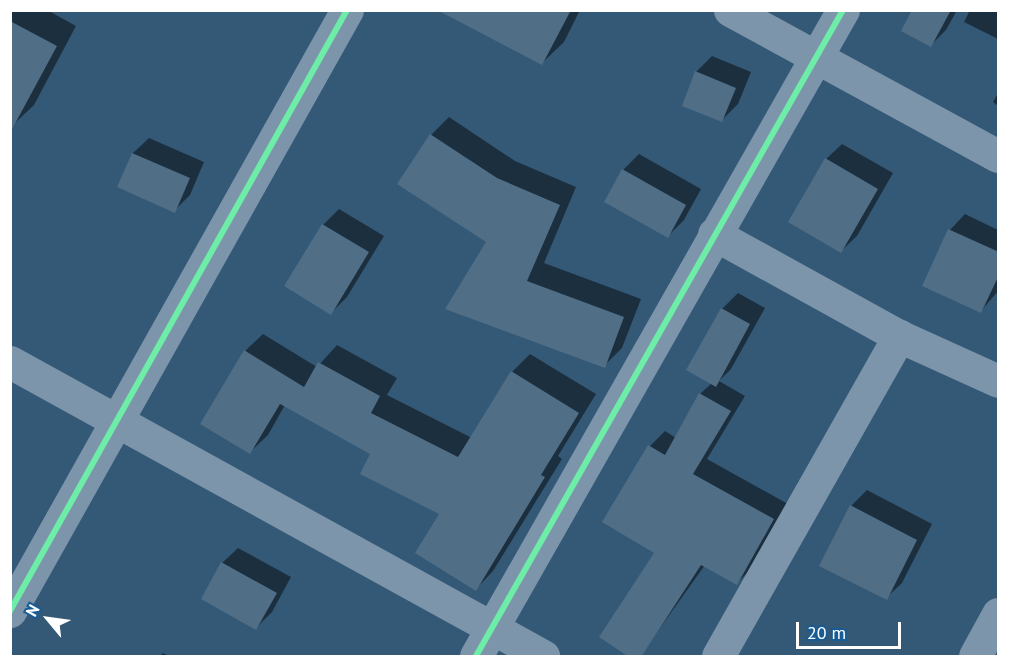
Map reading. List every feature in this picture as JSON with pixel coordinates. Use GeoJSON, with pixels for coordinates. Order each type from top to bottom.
{"type":"FeatureCollection","features":[{"type":"Feature","properties":{"kind":"street"},"geometry":{"type":"LineString","coordinates":[[10,611],[347,10]]}},
{"type":"Feature","properties":{"kind":"street"},"geometry":{"type":"LineString","coordinates":[[730,10],[999,156]]}},
{"type":"Feature","properties":{"kind":"street"},"geometry":{"type":"LineString","coordinates":[[476,657],[843,10]]}},
{"type":"Feature","properties":{"kind":"street"},"geometry":{"type":"LineString","coordinates":[[714,234],[899,336],[999,381]]}},
{"type":"Feature","properties":{"kind":"street"},"geometry":{"type":"LineString","coordinates":[[718,657],[899,336]]}},
{"type":"Feature","properties":{"kind":"street"},"geometry":{"type":"LineString","coordinates":[[10,362],[543,657]]}},
{"type":"Feature","properties":{"kind":"building"},"geometry":{"type":"Polygon","coordinates":[[[437,10],[571,10],[542,65],[437,10]]]}},
{"type":"Feature","properties":{"kind":"building"},"geometry":{"type":"Polygon","coordinates":[[[912,10],[951,10],[931,47],[901,31],[912,10]]]}},
{"type":"Feature","properties":{"kind":"building"},"geometry":{"type":"Polygon","coordinates":[[[10,21],[57,46],[10,133],[10,21]]]}},
{"type":"Feature","properties":{"kind":"building"},"geometry":{"type":"Polygon","coordinates":[[[695,71],[736,88],[722,122],[682,106],[695,71]]]}},
{"type":"Feature","properties":{"kind":"building"},"geometry":{"type":"Polygon","coordinates":[[[430,134],[497,178],[560,205],[527,281],[624,317],[605,368],[445,309],[486,242],[397,184],[430,134]]]}},
{"type":"Feature","properties":{"kind":"building"},"geometry":{"type":"Polygon","coordinates":[[[132,153],[190,178],[175,213],[117,187],[132,153]]]}},
{"type":"Feature","properties":{"kind":"building"},"geometry":{"type":"Polygon","coordinates":[[[825,158],[878,189],[841,253],[788,222],[825,158]]]}},
{"type":"Feature","properties":{"kind":"building"},"geometry":{"type":"Polygon","coordinates":[[[622,169],[686,205],[668,238],[604,202],[622,169]]]}},
{"type":"Feature","properties":{"kind":"building"},"geometry":{"type":"Polygon","coordinates":[[[322,224],[369,252],[331,315],[284,286],[322,224]]]}},
{"type":"Feature","properties":{"kind":"building"},"geometry":{"type":"Polygon","coordinates":[[[948,229],[999,252],[999,275],[981,313],[922,286],[948,229]]]}},
{"type":"Feature","properties":{"kind":"building"},"geometry":{"type":"Polygon","coordinates":[[[721,308],[750,324],[716,387],[686,370],[721,308]]]}},
{"type":"Feature","properties":{"kind":"building"},"geometry":{"type":"Polygon","coordinates":[[[244,350],[304,387],[318,362],[380,396],[371,413],[458,457],[511,371],[579,413],[541,475],[545,477],[476,591],[415,553],[439,514],[360,474],[370,454],[280,404],[250,454],[200,424],[244,350]]]}},
{"type":"Feature","properties":{"kind":"building"},"geometry":{"type":"Polygon","coordinates":[[[699,393],[731,411],[693,474],[774,519],[737,585],[701,565],[641,657],[629,657],[599,637],[654,553],[602,522],[648,445],[665,455],[699,393]]]}},
{"type":"Feature","properties":{"kind":"building"},"geometry":{"type":"Polygon","coordinates":[[[850,505],[917,540],[887,600],[819,566],[850,505]]]}},
{"type":"Feature","properties":{"kind":"building"},"geometry":{"type":"Polygon","coordinates":[[[221,562],[277,593],[256,630],[201,599],[221,562]]]}},
{"type":"Feature","properties":{"kind":"cycle path"},"geometry":{"type":"LineString","coordinates":[[10,611],[347,10]]}},
{"type":"Feature","properties":{"kind":"cycle path"},"geometry":{"type":"LineString","coordinates":[[476,656],[843,10]]}}]}
